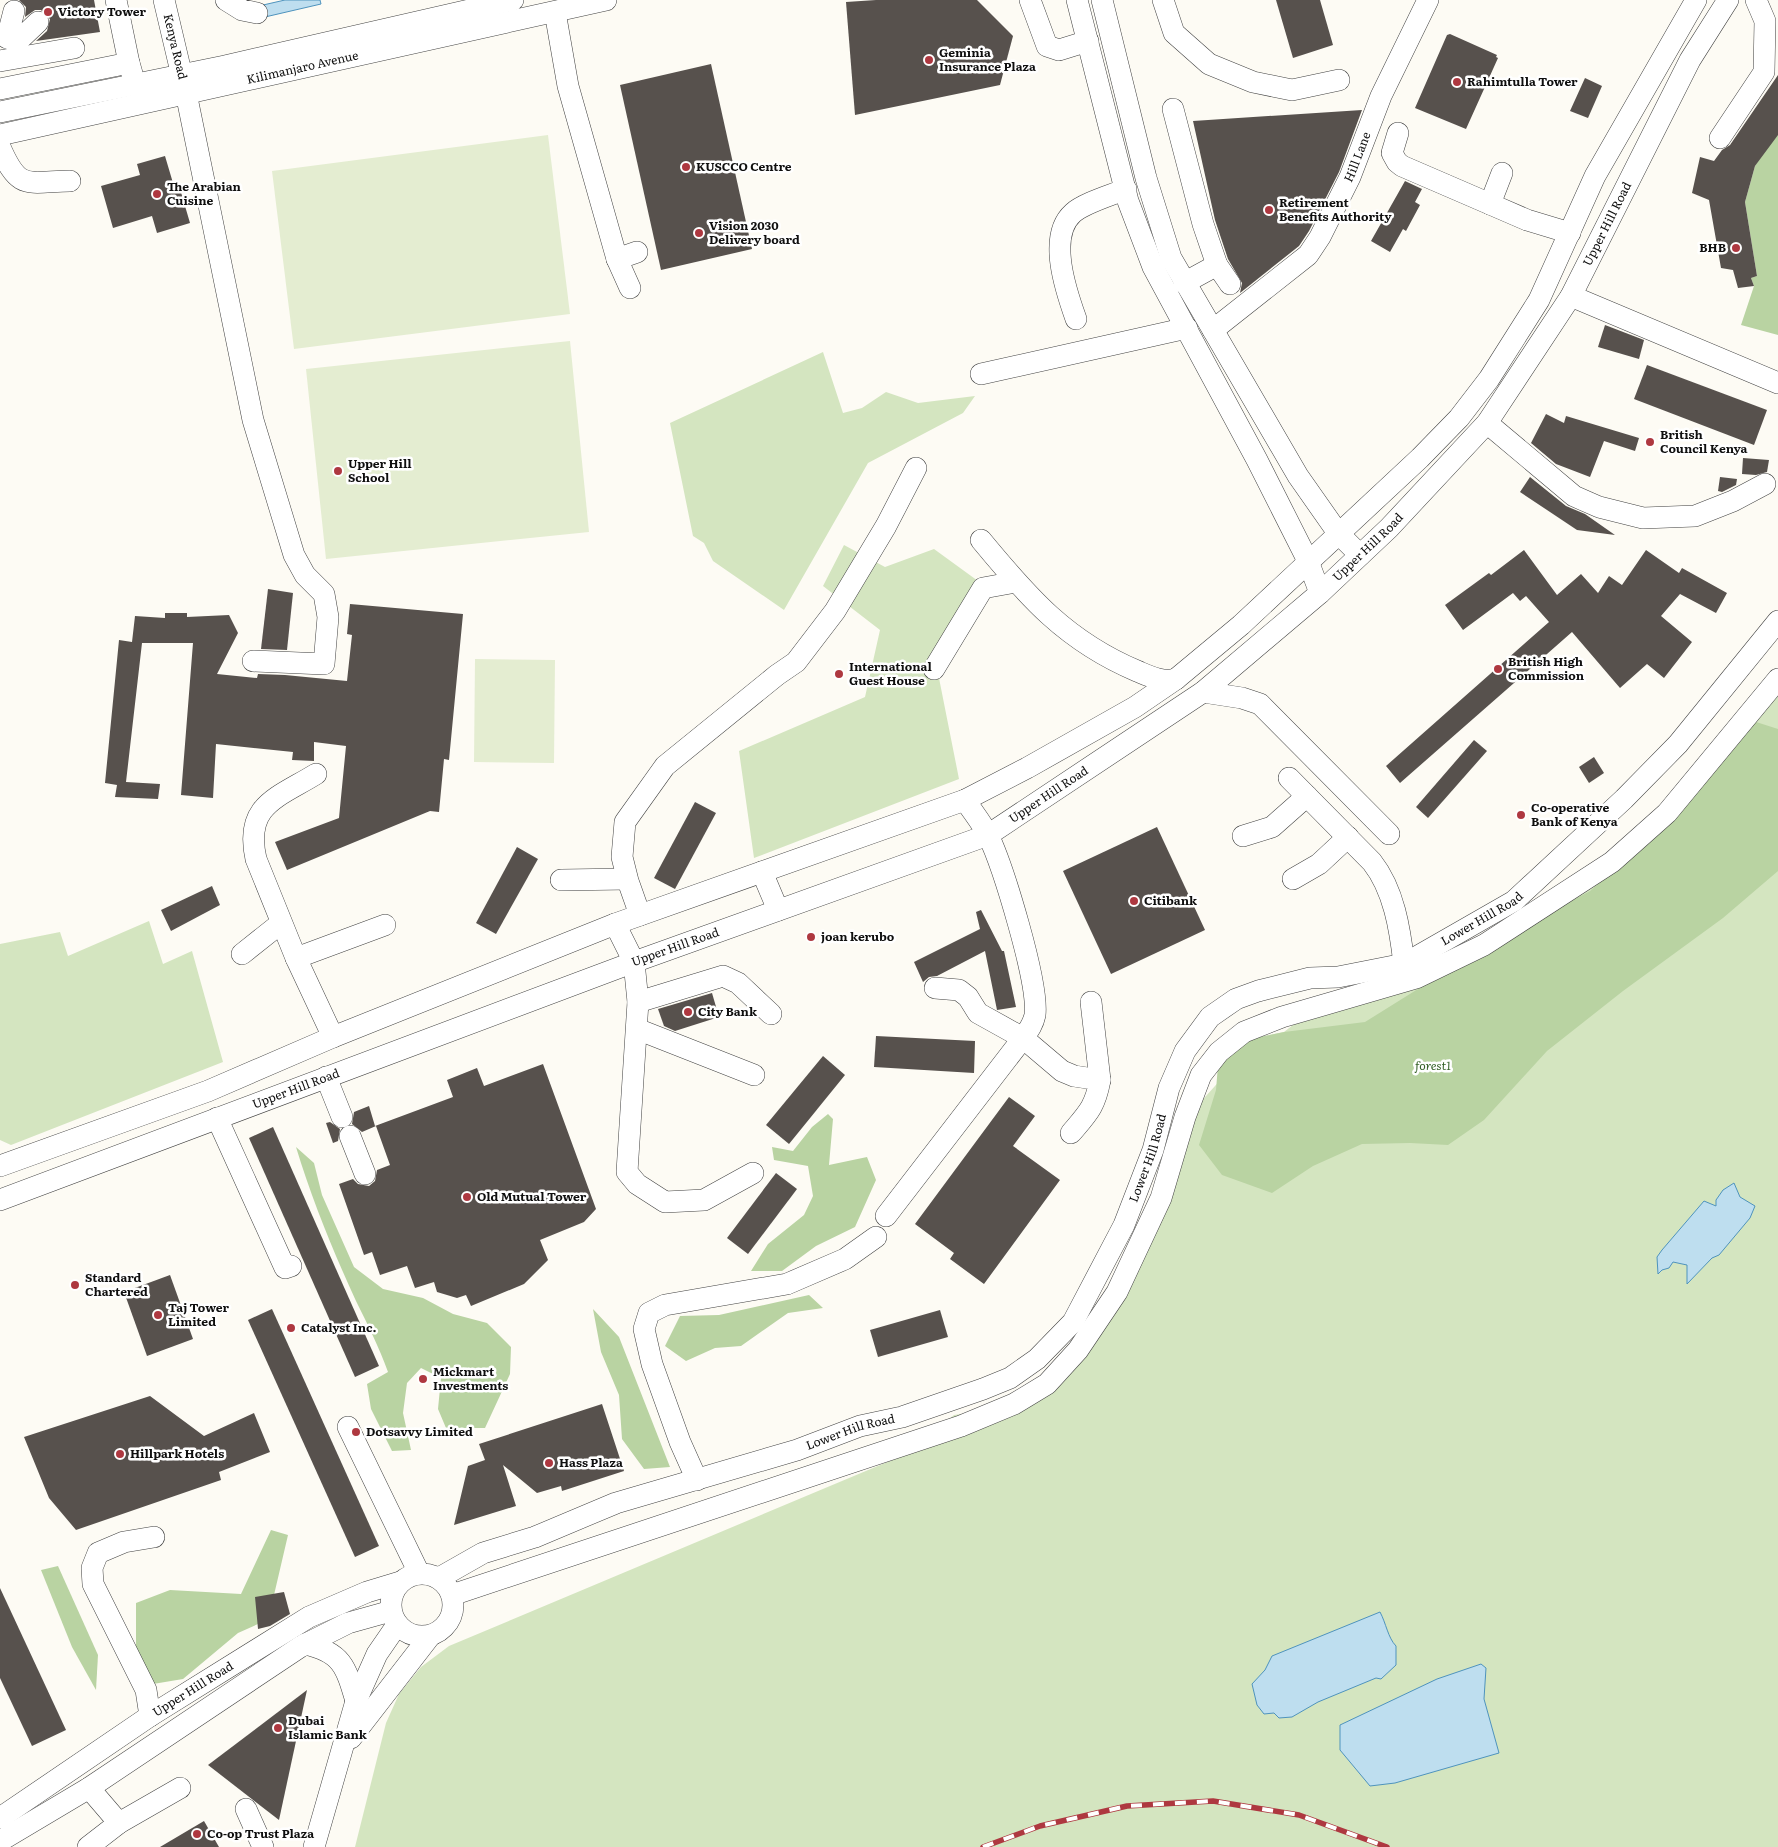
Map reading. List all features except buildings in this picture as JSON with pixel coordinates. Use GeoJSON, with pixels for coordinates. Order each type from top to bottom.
{"type":"FeatureCollection","features":[{"type":"Feature","properties":{"kind":"street"},"geometry":{"type":"LineString","coordinates":[[116,0],[135,84]]}},
{"type":"Feature","properties":{"kind":"street","name":"Kenya Road"},"geometry":{"type":"LineString","coordinates":[[164,0],[184,84],[253,420],[294,555],[305,575],[324,594],[328,617],[324,664],[253,661]]}},
{"type":"Feature","properties":{"kind":"street"},"geometry":{"type":"LineString","coordinates":[[226,0],[242,10],[257,13]]}},
{"type":"Feature","properties":{"kind":"street","name":"Kilimanjaro Avenue"},"geometry":{"type":"LineString","coordinates":[[0,135],[184,84],[513,0]]}},
{"type":"Feature","properties":{"kind":"street","name":"Kilimanjaro Avenue"},"geometry":{"type":"LineString","coordinates":[[0,112],[135,84],[184,84],[555,12],[606,0]]}},
{"type":"Feature","properties":{"kind":"street"},"geometry":{"type":"LineString","coordinates":[[1030,0],[1047,46],[1059,50],[1088,42]]}},
{"type":"Feature","properties":{"kind":"street"},"geometry":{"type":"LineString","coordinates":[[1077,0],[1126,189],[1138,231],[1152,267],[1258,460],[1308,561],[1320,593]]}},
{"type":"Feature","properties":{"kind":"street"},"geometry":{"type":"LineString","coordinates":[[1102,0],[1152,201],[1171,258],[1298,476],[1338,533],[1360,555]]}},
{"type":"Feature","properties":{"kind":"street"},"geometry":{"type":"LineString","coordinates":[[1163,0],[1174,33],[1209,64],[1253,82],[1292,90],[1339,80]]}},
{"type":"Feature","properties":{"kind":"street","name":"Hill Lane"},"geometry":{"type":"LineString","coordinates":[[1213,330],[1308,255],[1320,237],[1350,177],[1381,96],[1428,0]]}},
{"type":"Feature","properties":{"kind":"street"},"geometry":{"type":"LineString","coordinates":[[0,1166],[208,1091],[333,1038],[615,924],[965,800],[1027,768],[1135,707],[1176,679],[1241,625],[1420,458],[1459,418],[1489,379],[1539,300],[1594,176],[1696,0]]}},
{"type":"Feature","properties":{"kind":"street","name":"Upper Hill Road"},"geometry":{"type":"LineString","coordinates":[[0,1200],[634,962],[988,835],[1203,692],[1320,593],[1389,528],[1487,423],[1571,296],[1690,60],[1728,0]]}},
{"type":"Feature","properties":{"kind":"street"},"geometry":{"type":"LineString","coordinates":[[1720,138],[1764,72],[1766,21],[1756,0]]}},
{"type":"Feature","properties":{"kind":"street"},"geometry":{"type":"LineString","coordinates":[[10,40],[7,38],[14,11]]}},
{"type":"Feature","properties":{"kind":"street"},"geometry":{"type":"LineString","coordinates":[[555,12],[568,86],[627,256],[630,288]]}},
{"type":"Feature","properties":{"kind":"street"},"geometry":{"type":"LineString","coordinates":[[10,40],[18,40],[38,22]]}},
{"type":"Feature","properties":{"kind":"street"},"geometry":{"type":"LineString","coordinates":[[0,61],[10,40]]}},
{"type":"Feature","properties":{"kind":"street"},"geometry":{"type":"LineString","coordinates":[[0,61],[74,48]]}},
{"type":"Feature","properties":{"kind":"street"},"geometry":{"type":"LineString","coordinates":[[0,89],[129,63]]}},
{"type":"Feature","properties":{"kind":"street"},"geometry":{"type":"LineString","coordinates":[[1173,109],[1203,224],[1217,265],[1230,284]]}},
{"type":"Feature","properties":{"kind":"street"},"geometry":{"type":"LineString","coordinates":[[1398,133],[1392,153],[1397,162],[1438,183],[1527,220],[1570,233]]}},
{"type":"Feature","properties":{"kind":"street"},"geometry":{"type":"LineString","coordinates":[[0,147],[10,171],[18,179],[32,182],[70,181]]}},
{"type":"Feature","properties":{"kind":"street"},"geometry":{"type":"LineString","coordinates":[[1490,204],[1502,173]]}},
{"type":"Feature","properties":{"kind":"street"},"geometry":{"type":"LineString","coordinates":[[1076,319],[1068,298],[1061,265],[1060,250],[1065,222],[1074,211],[1126,189]]}},
{"type":"Feature","properties":{"kind":"street"},"geometry":{"type":"LineString","coordinates":[[1184,283],[1217,265]]}},
{"type":"Feature","properties":{"kind":"street"},"geometry":{"type":"LineString","coordinates":[[1571,296],[1778,383]]}},
{"type":"Feature","properties":{"kind":"street"},"geometry":{"type":"LineString","coordinates":[[981,374],[1187,328]]}},
{"type":"Feature","properties":{"kind":"street"},"geometry":{"type":"LineString","coordinates":[[1487,423],[1574,496],[1599,507],[1644,518],[1695,516],[1734,501],[1765,484]]}},
{"type":"Feature","properties":{"kind":"street"},"geometry":{"type":"LineString","coordinates":[[640,915],[627,879],[622,857],[622,838],[625,822],[665,766],[777,675],[796,662],[835,611],[886,526],[916,468]]}},
{"type":"Feature","properties":{"kind":"street"},"geometry":{"type":"LineString","coordinates":[[981,540],[1016,582],[1056,623],[1104,655],[1142,673],[1168,681],[1176,679]]}},
{"type":"Feature","properties":{"kind":"street"},"geometry":{"type":"LineString","coordinates":[[934,669],[983,588],[1016,582]]}},
{"type":"Feature","properties":{"kind":"street","name":"Lower Hill Road"},"geometry":{"type":"LineString","coordinates":[[446,1586],[482,1553],[535,1537],[616,1503],[797,1450],[860,1426],[902,1417],[983,1389],[1010,1378],[1037,1359],[1073,1322],[1112,1249],[1124,1225],[1153,1150],[1169,1088],[1185,1051],[1210,1016],[1236,1000],[1258,991],[1310,978],[1338,977],[1404,964],[1514,901],[1678,744],[1778,621]]}},
{"type":"Feature","properties":{"kind":"street","name":"Lower Hill Road"},"geometry":{"type":"LineString","coordinates":[[446,1586],[960,1426],[1014,1404],[1047,1384],[1078,1350],[1117,1292],[1161,1198],[1186,1117],[1202,1076],[1219,1052],[1244,1032],[1282,1017],[1416,978],[1476,949],[1612,862],[1667,813],[1778,678]]}},
{"type":"Feature","properties":{"kind":"street"},"geometry":{"type":"LineString","coordinates":[[1203,692],[1242,698],[1260,704],[1389,834]]}},
{"type":"Feature","properties":{"kind":"street"},"geometry":{"type":"LineString","coordinates":[[316,774],[263,807],[252,832],[256,859],[281,923],[333,1038]]}},
{"type":"Feature","properties":{"kind":"street"},"geometry":{"type":"LineString","coordinates":[[1289,778],[1348,837],[1381,874],[1397,918],[1404,964]]}},
{"type":"Feature","properties":{"kind":"street"},"geometry":{"type":"LineString","coordinates":[[1243,836],[1272,828],[1307,796]]}},
{"type":"Feature","properties":{"kind":"street"},"geometry":{"type":"LineString","coordinates":[[886,1216],[1023,1038],[1032,1025],[1035,1013],[1032,990],[1014,909],[988,835],[965,800]]}},
{"type":"Feature","properties":{"kind":"street"},"geometry":{"type":"LineString","coordinates":[[1293,879],[1319,864],[1348,837]]}},
{"type":"Feature","properties":{"kind":"street"},"geometry":{"type":"LineString","coordinates":[[762,872],[778,910]]}},
{"type":"Feature","properties":{"kind":"street"},"geometry":{"type":"LineString","coordinates":[[561,880],[627,879]]}},
{"type":"Feature","properties":{"kind":"street"},"geometry":{"type":"LineString","coordinates":[[242,954],[281,923]]}},
{"type":"Feature","properties":{"kind":"street"},"geometry":{"type":"LineString","coordinates":[[615,924],[634,962],[638,1002],[628,1172],[637,1184],[665,1202],[704,1200],[753,1173]]}},
{"type":"Feature","properties":{"kind":"street"},"geometry":{"type":"LineString","coordinates":[[296,958],[385,925]]}},
{"type":"Feature","properties":{"kind":"street"},"geometry":{"type":"LineString","coordinates":[[638,1002],[724,976],[738,983],[771,1014]]}},
{"type":"Feature","properties":{"kind":"street"},"geometry":{"type":"LineString","coordinates":[[935,988],[958,990],[968,997],[978,1013],[1023,1038],[1062,1071],[1074,1076],[1100,1080]]}},
{"type":"Feature","properties":{"kind":"street"},"geometry":{"type":"LineString","coordinates":[[1071,1134],[1092,1108],[1096,1100],[1100,1080],[1091,1002]]}},
{"type":"Feature","properties":{"kind":"street"},"geometry":{"type":"LineString","coordinates":[[637,1029],[754,1075]]}},
{"type":"Feature","properties":{"kind":"street"},"geometry":{"type":"LineString","coordinates":[[326,1077],[365,1174]]}},
{"type":"Feature","properties":{"kind":"street"},"geometry":{"type":"LineString","coordinates":[[217,1118],[285,1268],[291,1266]]}},
{"type":"Feature","properties":{"kind":"street"},"geometry":{"type":"LineString","coordinates":[[697,1480],[680,1442],[652,1364],[644,1329],[650,1313],[665,1306],[787,1284],[845,1259],[876,1236]]}},
{"type":"Feature","properties":{"kind":"street"},"geometry":{"type":"LineString","coordinates":[[348,1427],[409,1578]]}},
{"type":"Feature","properties":{"kind":"street"},"geometry":{"type":"LineString","coordinates":[[150,1716],[146,1690],[93,1584],[92,1568],[98,1553],[124,1542],[154,1536]]}},
{"type":"Feature","properties":{"kind":"street"},"geometry":{"type":"LineString","coordinates":[[314,1847],[356,1701],[394,1618],[394,1591],[409,1578],[429,1574],[446,1586],[454,1605],[447,1624],[430,1636],[342,1750]]}},
{"type":"Feature","properties":{"kind":"street","name":"Upper Hill Road"},"geometry":{"type":"LineString","coordinates":[[0,1818],[150,1716],[309,1617],[367,1592],[409,1578]]}},
{"type":"Feature","properties":{"kind":"street"},"geometry":{"type":"LineString","coordinates":[[394,1618],[412,1635],[430,1636]]}},
{"type":"Feature","properties":{"kind":"street","name":"Upper Hill Road"},"geometry":{"type":"LineString","coordinates":[[0,1841],[89,1788],[305,1644],[348,1623],[394,1618]]}},
{"type":"Feature","properties":{"kind":"street"},"geometry":{"type":"LineString","coordinates":[[305,1644],[330,1652],[342,1664],[356,1701]]}},
{"type":"Feature","properties":{"kind":"street"},"geometry":{"type":"LineString","coordinates":[[89,1788],[120,1823]]}},
{"type":"Feature","properties":{"kind":"street"},"geometry":{"type":"LineString","coordinates":[[88,1847],[120,1823],[180,1788]]}},
{"type":"Feature","properties":{"kind":"street"},"geometry":{"type":"LineString","coordinates":[[246,1809],[263,1847]]}},
{"type":"Feature","properties":{"kind":"green space"},"geometry":{"type":"Polygon","coordinates":[[[1778,129],[1778,335],[1741,325],[1754,286],[1751,278],[1757,276],[1745,202],[1755,166],[1778,129]]]}},
{"type":"Feature","properties":{"kind":"green space"},"geometry":{"type":"Polygon","coordinates":[[[548,135],[570,314],[294,349],[272,171],[548,135]]]}},
{"type":"Feature","properties":{"kind":"green space"},"geometry":{"type":"Polygon","coordinates":[[[570,341],[589,532],[326,559],[306,369],[570,341]]]}},
{"type":"Feature","properties":{"kind":"green space"},"geometry":{"type":"Polygon","coordinates":[[[823,352],[843,413],[862,408],[886,392],[918,403],[975,396],[963,413],[868,463],[784,610],[713,561],[704,543],[693,536],[670,423],[823,352]]]}},
{"type":"Feature","properties":{"kind":"green space"},"geometry":{"type":"Polygon","coordinates":[[[844,545],[885,567],[934,549],[978,581],[938,673],[959,779],[754,858],[739,751],[865,697],[880,630],[823,586],[844,545]]]}},
{"type":"Feature","properties":{"kind":"green space"},"geometry":{"type":"Polygon","coordinates":[[[475,659],[555,660],[554,763],[474,762],[475,659]]]}},
{"type":"Feature","properties":{"kind":"green space"},"geometry":{"type":"Polygon","coordinates":[[[1778,684],[1778,1847],[355,1847],[386,1723],[399,1694],[421,1667],[449,1646],[904,1455],[954,1415],[1006,1408],[1051,1393],[1165,1207],[1197,1106],[1259,1037],[1284,1032],[1307,1014],[1431,974],[1612,862],[1778,684]]]}},
{"type":"Feature","properties":{"kind":"green space","name":"forest1"},"geometry":{"type":"Polygon","coordinates":[[[1753,721],[1778,729],[1778,871],[1723,918],[1623,991],[1547,1051],[1484,1120],[1448,1145],[1410,1143],[1362,1144],[1313,1166],[1272,1193],[1222,1175],[1199,1145],[1216,1090],[1218,1065],[1237,1042],[1284,1032],[1365,1022],[1482,949],[1590,891],[1660,829],[1753,721]]]}},
{"type":"Feature","properties":{"kind":"green space"},"geometry":{"type":"Polygon","coordinates":[[[149,921],[163,964],[192,951],[223,1062],[11,1145],[0,1140],[0,944],[60,932],[68,956],[149,921]]]}},
{"type":"Feature","properties":{"kind":"green space"},"geometry":{"type":"Polygon","coordinates":[[[828,1114],[833,1119],[829,1165],[867,1157],[876,1180],[855,1227],[816,1246],[782,1271],[751,1271],[768,1244],[804,1215],[813,1196],[808,1166],[774,1160],[772,1147],[793,1151],[812,1127],[828,1114]]]}},
{"type":"Feature","properties":{"kind":"green space"},"geometry":{"type":"Polygon","coordinates":[[[296,1147],[314,1163],[322,1195],[354,1267],[383,1289],[423,1298],[453,1314],[487,1323],[511,1347],[510,1374],[485,1428],[446,1428],[438,1409],[441,1378],[421,1368],[407,1383],[403,1413],[411,1450],[392,1451],[371,1409],[367,1384],[388,1372],[331,1244],[296,1147]]]}},
{"type":"Feature","properties":{"kind":"green space"},"geometry":{"type":"Polygon","coordinates":[[[809,1295],[823,1308],[788,1313],[741,1346],[715,1348],[686,1361],[665,1346],[680,1316],[719,1315],[809,1295]]]}},
{"type":"Feature","properties":{"kind":"green space"},"geometry":{"type":"Polygon","coordinates":[[[593,1309],[619,1337],[670,1467],[644,1469],[622,1439],[619,1395],[601,1352],[593,1309]]]}},
{"type":"Feature","properties":{"kind":"green space"},"geometry":{"type":"Polygon","coordinates":[[[271,1530],[288,1535],[274,1595],[287,1611],[238,1633],[183,1679],[141,1686],[136,1650],[136,1603],[170,1590],[241,1594],[271,1530]]]}},
{"type":"Feature","properties":{"kind":"green space"},"geometry":{"type":"Polygon","coordinates":[[[58,1566],[98,1655],[96,1690],[72,1647],[41,1570],[58,1566]]]}},
{"type":"Feature","properties":{"kind":"water"},"geometry":{"type":"Polygon","coordinates":[[[285,0],[320,0],[321,4],[265,17],[263,5],[285,0]]]}},
{"type":"Feature","properties":{"kind":"water"},"geometry":{"type":"Polygon","coordinates":[[[1734,1183],[1740,1197],[1755,1206],[1750,1218],[1719,1255],[1712,1258],[1687,1284],[1687,1265],[1673,1262],[1669,1268],[1662,1270],[1658,1274],[1657,1257],[1662,1250],[1704,1201],[1716,1206],[1716,1200],[1723,1190],[1734,1183]]]}},
{"type":"Feature","properties":{"kind":"water"},"geometry":{"type":"Polygon","coordinates":[[[1380,1612],[1391,1639],[1396,1646],[1396,1665],[1381,1679],[1376,1678],[1318,1702],[1292,1717],[1279,1718],[1274,1713],[1264,1714],[1257,1705],[1252,1684],[1265,1670],[1272,1656],[1380,1612]]]}},
{"type":"Feature","properties":{"kind":"water"},"geometry":{"type":"Polygon","coordinates":[[[1481,1664],[1486,1668],[1484,1699],[1499,1753],[1395,1783],[1370,1786],[1340,1750],[1340,1725],[1437,1679],[1481,1664]]]}},
{"type":"Feature","properties":{"kind":"railway"},"geometry":{"type":"LineString","coordinates":[[983,1847],[1040,1826],[1127,1806],[1213,1801],[1299,1815],[1387,1847]]}},
{"type":"Feature","properties":{"kind":"place","name":"Victory Tower"},"geometry":{"type":"Point","coordinates":[48,12]}},
{"type":"Feature","properties":{"kind":"place","name":"Geminia Insurance Plaza"},"geometry":{"type":"Point","coordinates":[929,60]}},
{"type":"Feature","properties":{"kind":"place","name":"Rahimtulla Tower"},"geometry":{"type":"Point","coordinates":[1457,82]}},
{"type":"Feature","properties":{"kind":"place","name":"KUSCCO Centre"},"geometry":{"type":"Point","coordinates":[686,167]}},
{"type":"Feature","properties":{"kind":"place","name":"The Arabian Cuisine"},"geometry":{"type":"Point","coordinates":[157,194]}},
{"type":"Feature","properties":{"kind":"place","name":"Retirement Benefits Authority"},"geometry":{"type":"Point","coordinates":[1269,210]}},
{"type":"Feature","properties":{"kind":"place","name":"Vision 2030 Delivery board"},"geometry":{"type":"Point","coordinates":[699,233]}},
{"type":"Feature","properties":{"kind":"place","name":"BHB"},"geometry":{"type":"Point","coordinates":[1736,248]}},
{"type":"Feature","properties":{"kind":"place","name":"British Council Kenya"},"geometry":{"type":"Point","coordinates":[1650,442]}},
{"type":"Feature","properties":{"kind":"place","name":"Upper Hill School"},"geometry":{"type":"Point","coordinates":[338,471]}},
{"type":"Feature","properties":{"kind":"place","name":"British High Commission"},"geometry":{"type":"Point","coordinates":[1498,669]}},
{"type":"Feature","properties":{"kind":"place","name":"International Guest House"},"geometry":{"type":"Point","coordinates":[839,674]}},
{"type":"Feature","properties":{"kind":"place","name":"Co-operative Bank of Kenya"},"geometry":{"type":"Point","coordinates":[1521,815]}},
{"type":"Feature","properties":{"kind":"place","name":"Citibank"},"geometry":{"type":"Point","coordinates":[1134,901]}},
{"type":"Feature","properties":{"kind":"place","name":"joan kerubo"},"geometry":{"type":"Point","coordinates":[811,937]}},
{"type":"Feature","properties":{"kind":"place","name":"City Bank"},"geometry":{"type":"Point","coordinates":[688,1012]}},
{"type":"Feature","properties":{"kind":"place","name":"Old Mutual Tower"},"geometry":{"type":"Point","coordinates":[467,1197]}},
{"type":"Feature","properties":{"kind":"place","name":"Standard Chartered"},"geometry":{"type":"Point","coordinates":[75,1285]}},
{"type":"Feature","properties":{"kind":"place","name":"Taj Tower Limited"},"geometry":{"type":"Point","coordinates":[158,1315]}},
{"type":"Feature","properties":{"kind":"place","name":"Catalyst Inc."},"geometry":{"type":"Point","coordinates":[291,1328]}},
{"type":"Feature","properties":{"kind":"place","name":"Mickmart Investments"},"geometry":{"type":"Point","coordinates":[423,1379]}},
{"type":"Feature","properties":{"kind":"place","name":"Dotsavvy Limited"},"geometry":{"type":"Point","coordinates":[356,1432]}},
{"type":"Feature","properties":{"kind":"place","name":"Hillpark Hotels"},"geometry":{"type":"Point","coordinates":[120,1454]}},
{"type":"Feature","properties":{"kind":"place","name":"Hass Plaza"},"geometry":{"type":"Point","coordinates":[549,1463]}},
{"type":"Feature","properties":{"kind":"place","name":"Dubai Islamic Bank"},"geometry":{"type":"Point","coordinates":[278,1728]}},
{"type":"Feature","properties":{"kind":"place","name":"Co-op Trust Plaza"},"geometry":{"type":"Point","coordinates":[197,1834]}}]}
